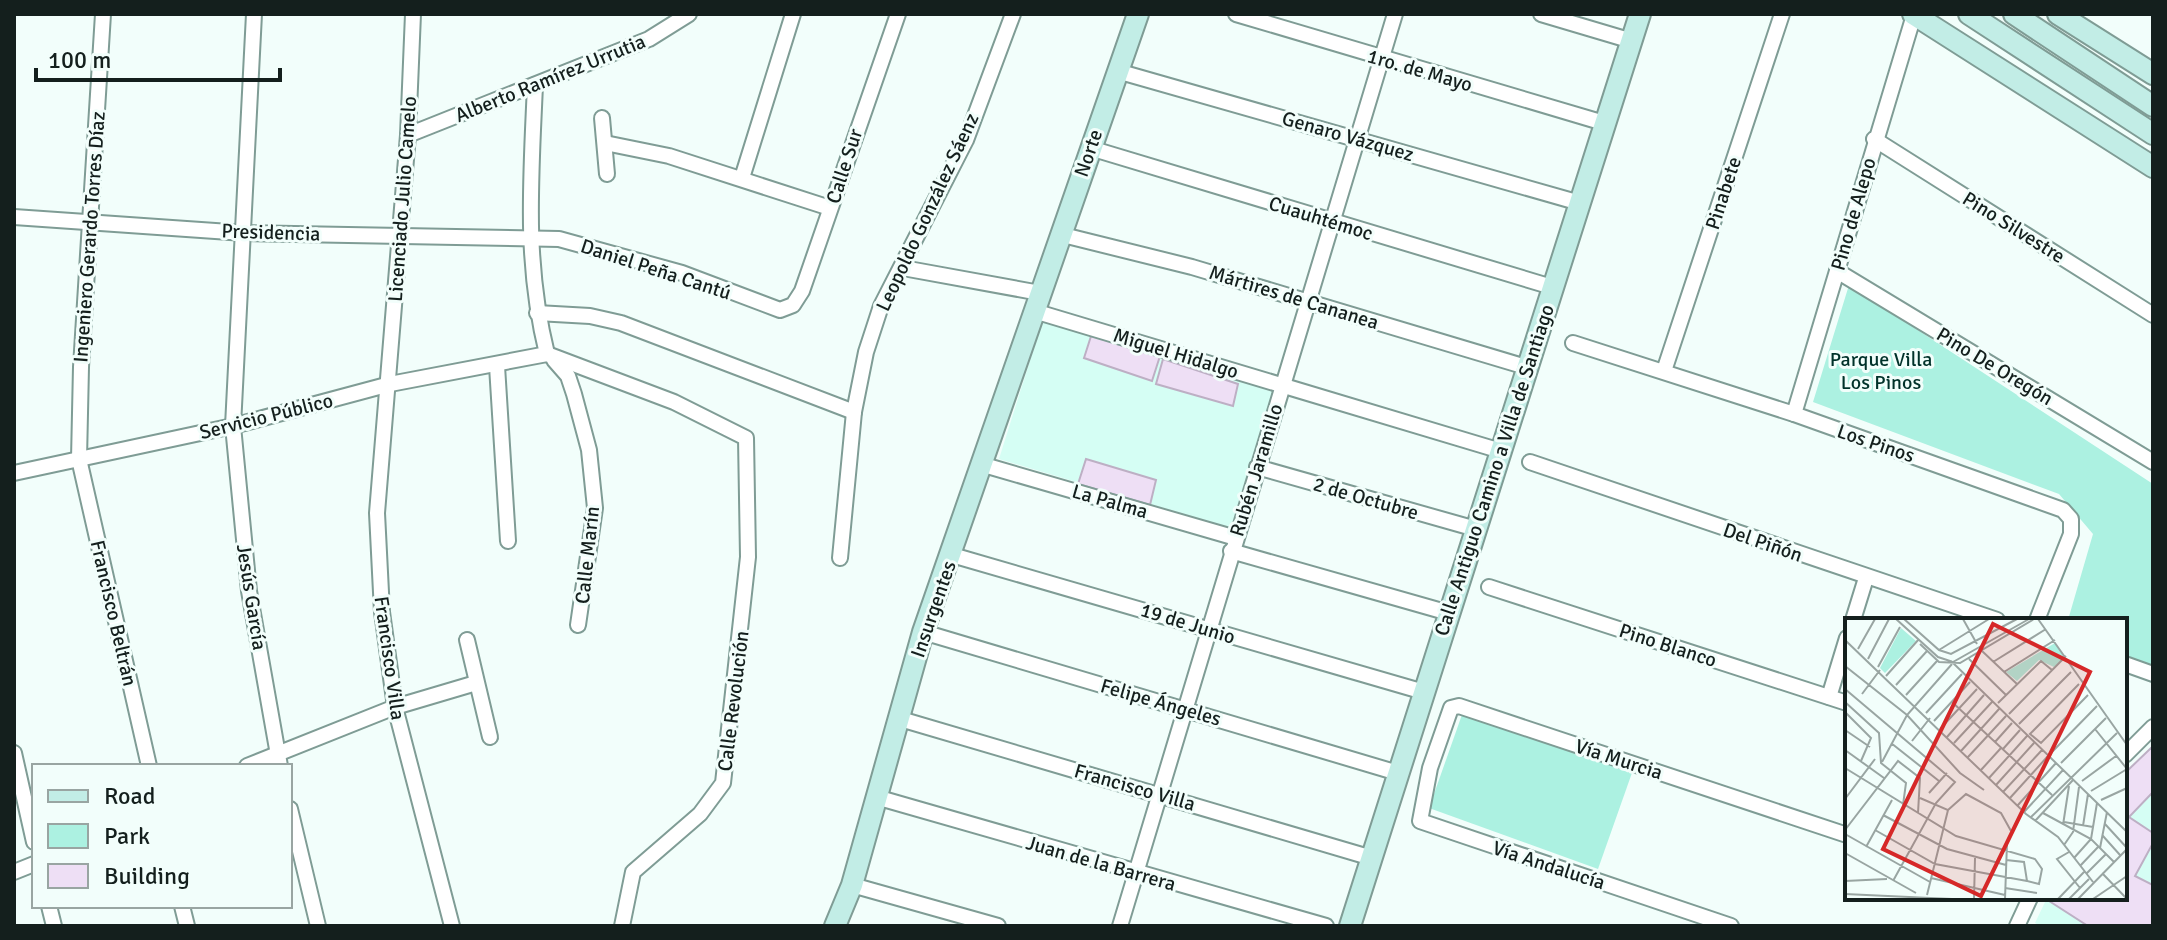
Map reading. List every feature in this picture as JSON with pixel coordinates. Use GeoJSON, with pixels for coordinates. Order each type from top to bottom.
{"type":"FeatureCollection","features":[{"type":"Feature","properties":{"kind":"street","name":"Ingeniero Gerardo Torres Díaz"},"geometry":{"type":"LineString","coordinates":[[79,459],[103,14]]}},
{"type":"Feature","properties":{"kind":"street","name":"Jesús García"},"geometry":{"type":"LineString","coordinates":[[254,14],[233,426],[249,591],[279,759]]}},
{"type":"Feature","properties":{"kind":"street","name":"Licenciado Julio Camelo"},"geometry":{"type":"LineString","coordinates":[[390,384],[408,135],[413,14]]}},
{"type":"Feature","properties":{"kind":"street","name":"Alberto Ramírez Urrutia"},"geometry":{"type":"LineString","coordinates":[[408,135],[649,39],[689,14]]}},
{"type":"Feature","properties":{"kind":"street"},"geometry":{"type":"LineString","coordinates":[[742,178],[793,14]]}},
{"type":"Feature","properties":{"kind":"street","name":"Calle Sur"},"geometry":{"type":"LineString","coordinates":[[780,310],[793,305],[802,291],[898,14]]}},
{"type":"Feature","properties":{"kind":"street","name":"Leopoldo González Sáenz"},"geometry":{"type":"LineString","coordinates":[[840,558],[854,412],[881,306],[966,140],[1013,14]]}},
{"type":"Feature","properties":{"kind":"street","name":"Norte"},"geometry":{"type":"LineString","coordinates":[[1037,302],[1138,14]]}},
{"type":"Feature","properties":{"kind":"street","name":"1ro. de Mayo"},"geometry":{"type":"LineString","coordinates":[[1236,14],[1604,123]]}},
{"type":"Feature","properties":{"kind":"street","name":"Rubén Jaramillo"},"geometry":{"type":"LineString","coordinates":[[1120,926],[1183,708],[1395,14]]}},
{"type":"Feature","properties":{"kind":"street"},"geometry":{"type":"LineString","coordinates":[[1541,14],[1632,41]]}},
{"type":"Feature","properties":{"kind":"street","name":"Calle Antiguo Camino a Villa de Santiago"},"geometry":{"type":"LineString","coordinates":[[1350,926],[1640,14]]}},
{"type":"Feature","properties":{"kind":"street","name":"Pinabete"},"geometry":{"type":"LineString","coordinates":[[1664,371],[1782,14]]}},
{"type":"Feature","properties":{"kind":"street"},"geometry":{"type":"LineString","coordinates":[[1913,14],[2153,167]]}},
{"type":"Feature","properties":{"kind":"street","name":"Pino de Alepo"},"geometry":{"type":"LineString","coordinates":[[1794,414],[1913,14]]}},
{"type":"Feature","properties":{"kind":"street"},"geometry":{"type":"LineString","coordinates":[[1969,14],[2153,134]]}},
{"type":"Feature","properties":{"kind":"street"},"geometry":{"type":"LineString","coordinates":[[2014,14],[2153,106]]}},
{"type":"Feature","properties":{"kind":"street"},"geometry":{"type":"LineString","coordinates":[[2058,14],[2153,74]]}},
{"type":"Feature","properties":{"kind":"street","name":"Genaro Vázquez"},"geometry":{"type":"LineString","coordinates":[[1117,71],[1580,203]]}},
{"type":"Feature","properties":{"kind":"street"},"geometry":{"type":"LineString","coordinates":[[535,85],[529,237],[537,313],[547,354]]}},
{"type":"Feature","properties":{"kind":"street"},"geometry":{"type":"LineString","coordinates":[[602,118],[607,174]]}},
{"type":"Feature","properties":{"kind":"street","name":"Pino Silvestre"},"geometry":{"type":"LineString","coordinates":[[1874,139],[2153,315]]}},
{"type":"Feature","properties":{"kind":"street"},"geometry":{"type":"LineString","coordinates":[[605,143],[669,156],[830,208]]}},
{"type":"Feature","properties":{"kind":"street","name":"Cuauhtémoc"},"geometry":{"type":"LineString","coordinates":[[1090,148],[1552,287]]}},
{"type":"Feature","properties":{"kind":"street","name":"Presidencia"},"geometry":{"type":"LineString","coordinates":[[14,217],[244,233],[529,237]]}},
{"type":"Feature","properties":{"kind":"street","name":"Mártires de Cananea"},"geometry":{"type":"LineString","coordinates":[[1059,234],[1192,267],[1526,367]]}},
{"type":"Feature","properties":{"kind":"street","name":"Daniel Peña Cantú"},"geometry":{"type":"LineString","coordinates":[[529,237],[606,249],[780,310]]}},
{"type":"Feature","properties":{"kind":"street","name":"Miguel Hidalgo"},"geometry":{"type":"LineString","coordinates":[[903,268],[1037,302],[1282,384],[1501,451]]}},
{"type":"Feature","properties":{"kind":"street","name":"Pino De Oregón"},"geometry":{"type":"LineString","coordinates":[[1837,271],[2153,462]]}},
{"type":"Feature","properties":{"kind":"street","name":"Insurgentes"},"geometry":{"type":"LineString","coordinates":[[835,926],[852,885],[923,632],[984,465],[1037,302]]}},
{"type":"Feature","properties":{"kind":"street"},"geometry":{"type":"LineString","coordinates":[[537,313],[590,316],[621,323],[854,412]]}},
{"type":"Feature","properties":{"kind":"street","name":"Los Pinos"},"geometry":{"type":"LineString","coordinates":[[1573,343],[1794,414],[2063,510],[2071,519],[2071,534],[2038,618]]}},
{"type":"Feature","properties":{"kind":"street","name":"Servicio Público"},"geometry":{"type":"LineString","coordinates":[[14,473],[233,426],[390,384],[497,366],[517,358],[547,354]]}},
{"type":"Feature","properties":{"kind":"street","name":"Calle Revolución"},"geometry":{"type":"LineString","coordinates":[[547,354],[674,402],[746,438],[748,557],[723,783],[700,814],[633,872],[622,926]]}},
{"type":"Feature","properties":{"kind":"street","name":"Calle Marín"},"geometry":{"type":"LineString","coordinates":[[547,354],[568,376],[589,450],[595,508],[578,625]]}},
{"type":"Feature","properties":{"kind":"street"},"geometry":{"type":"LineString","coordinates":[[497,366],[508,541]]}},
{"type":"Feature","properties":{"kind":"street","name":"Francisco Villa"},"geometry":{"type":"LineString","coordinates":[[390,384],[377,513],[382,612],[395,707],[409,771],[437,856],[452,926]]}},
{"type":"Feature","properties":{"kind":"street","name":"Francisco Beltrán"},"geometry":{"type":"LineString","coordinates":[[79,459],[149,764]]}},
{"type":"Feature","properties":{"kind":"street","name":"Del Piñón"},"geometry":{"type":"LineString","coordinates":[[1530,462],[1991,618]]}},
{"type":"Feature","properties":{"kind":"street","name":"La Palma"},"geometry":{"type":"LineString","coordinates":[[984,465],[1449,613]]}},
{"type":"Feature","properties":{"kind":"street","name":"2 de Octubre"},"geometry":{"type":"LineString","coordinates":[[1257,467],[1476,529]]}},
{"type":"Feature","properties":{"kind":"street","name":"19 de Junio"},"geometry":{"type":"LineString","coordinates":[[952,555],[1424,692]]}},
{"type":"Feature","properties":{"kind":"street"},"geometry":{"type":"LineString","coordinates":[[1854,618],[1866,578]]}},
{"type":"Feature","properties":{"kind":"street","name":"Pino Blanco"},"geometry":{"type":"LineString","coordinates":[[1489,587],[1845,702]]}},
{"type":"Feature","properties":{"kind":"street","name":"Felipe Ángeles"},"geometry":{"type":"LineString","coordinates":[[923,632],[1398,773]]}},
{"type":"Feature","properties":{"kind":"street"},"geometry":{"type":"LineString","coordinates":[[467,640],[490,737]]}},
{"type":"Feature","properties":{"kind":"street"},"geometry":{"type":"LineString","coordinates":[[1829,697],[1845,645]]}},
{"type":"Feature","properties":{"kind":"street"},"geometry":{"type":"LineString","coordinates":[[2127,665],[2153,674]]}},
{"type":"Feature","properties":{"kind":"street"},"geometry":{"type":"LineString","coordinates":[[256,764],[279,759],[395,707],[476,683]]}},
{"type":"Feature","properties":{"kind":"street","name":"Vía Murcia"},"geometry":{"type":"LineString","coordinates":[[1430,768],[1450,711],[1459,706],[1845,834]]}},
{"type":"Feature","properties":{"kind":"street","name":"Francisco Villa"},"geometry":{"type":"LineString","coordinates":[[897,718],[1372,858]]}},
{"type":"Feature","properties":{"kind":"street"},"geometry":{"type":"LineString","coordinates":[[2127,753],[2153,727]]}},
{"type":"Feature","properties":{"kind":"street"},"geometry":{"type":"LineString","coordinates":[[14,753],[32,833]]}},
{"type":"Feature","properties":{"kind":"street","name":"Vía Andalucía"},"geometry":{"type":"LineString","coordinates":[[1430,768],[1419,814],[1422,823],[1731,926]]}},
{"type":"Feature","properties":{"kind":"street","name":"Juan de la Barrera"},"geometry":{"type":"LineString","coordinates":[[876,797],[1326,926]]}},
{"type":"Feature","properties":{"kind":"street"},"geometry":{"type":"LineString","coordinates":[[292,817],[318,926]]}},
{"type":"Feature","properties":{"kind":"street"},"geometry":{"type":"LineString","coordinates":[[852,885],[998,926]]}},
{"type":"Feature","properties":{"kind":"street"},"geometry":{"type":"LineString","coordinates":[[2017,926],[2029,900]]}},
{"type":"Feature","properties":{"kind":"shaded area"},"geometry":{"type":"Polygon","coordinates":[[[1043,319],[1276,390],[1233,529],[999,459],[1043,319]]]}},
{"type":"Feature","properties":{"kind":"shaded area"},"geometry":{"type":"Polygon","coordinates":[[[2153,747],[2153,926],[2041,926],[2035,923],[2046,900],[2127,900],[2127,771],[2153,747]]]}},
{"type":"Feature","properties":{"kind":"green space","name":"Parque Villa Los Pinos"},"geometry":{"type":"Polygon","coordinates":[[[1849,285],[2153,484],[2153,672],[2127,663],[2127,618],[2069,618],[2093,534],[2059,494],[1813,402],[1849,285]]]}},
{"type":"Feature","properties":{"kind":"green space"},"geometry":{"type":"Polygon","coordinates":[[[1464,709],[1633,770],[1598,869],[1429,808],[1464,709]]]}},
{"type":"Feature","properties":{"kind":"building"},"geometry":{"type":"Polygon","coordinates":[[[1092,333],[1160,356],[1152,381],[1084,358],[1092,333]]]}},
{"type":"Feature","properties":{"kind":"building"},"geometry":{"type":"Polygon","coordinates":[[[1163,359],[1238,384],[1233,406],[1156,384],[1163,359]]]}},
{"type":"Feature","properties":{"kind":"building"},"geometry":{"type":"Polygon","coordinates":[[[1086,459],[1156,480],[1150,505],[1078,484],[1086,459]]]}},
{"type":"Feature","properties":{"kind":"building"},"geometry":{"type":"Polygon","coordinates":[[[2152,747],[2153,792],[2129,817],[2153,833],[2153,843],[2135,876],[2153,885],[2153,926],[2088,926],[2048,900],[2127,900],[2127,771],[2152,747]]]}}]}
